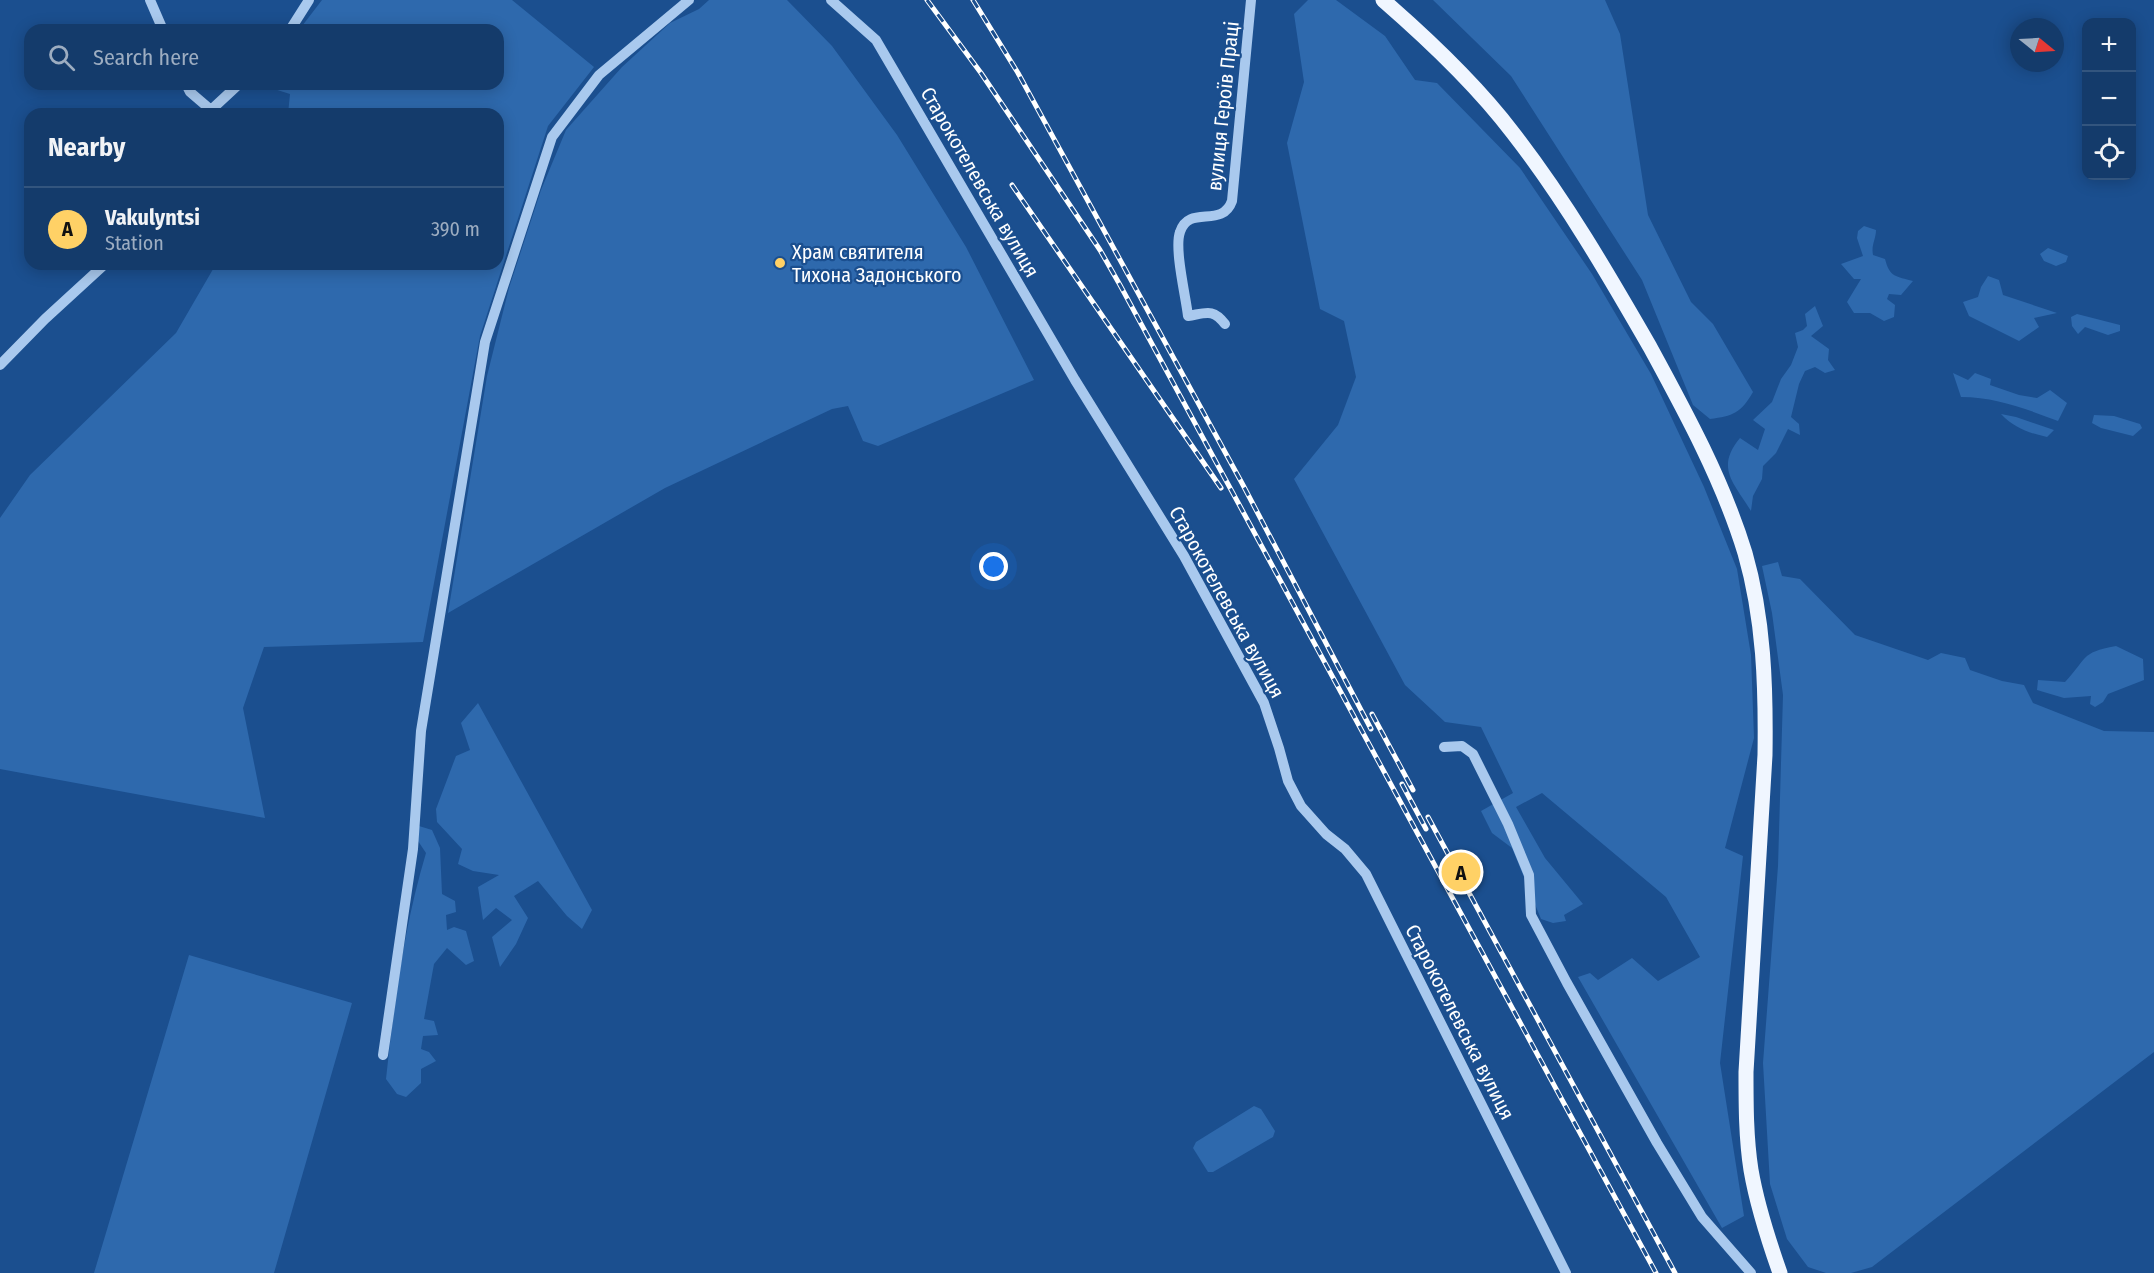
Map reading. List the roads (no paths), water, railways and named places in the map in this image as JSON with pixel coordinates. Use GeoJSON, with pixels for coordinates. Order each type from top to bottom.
{"type":"FeatureCollection","features":[{"type":"Feature","properties":{"kind":"main road"},"geometry":{"type":"LineString","coordinates":[[1383,0],[1445,58],[1505,123],[1574,220],[1673,389],[1718,481],[1744,553],[1758,612],[1765,663],[1766,709],[1746,1072],[1746,1121],[1751,1170],[1777,1272]]}},
{"type":"Feature","properties":{"kind":"street"},"geometry":{"type":"LineString","coordinates":[[150,0],[160,24]]}},
{"type":"Feature","properties":{"kind":"street"},"geometry":{"type":"LineString","coordinates":[[294,24],[309,0]]}},
{"type":"Feature","properties":{"kind":"street"},"geometry":{"type":"LineString","coordinates":[[383,1055],[411,868],[421,731],[484,342],[552,137],[599,75],[689,0]]}},
{"type":"Feature","properties":{"kind":"street","name":"Старокотелевська вулиця"},"geometry":{"type":"LineString","coordinates":[[831,0],[876,39],[1075,380],[1184,556],[1264,703],[1280,748],[1288,781],[1297,798],[1312,819],[1345,849],[1366,874],[1566,1273]]}},
{"type":"Feature","properties":{"kind":"street","name":"вулиця Героїв Праці"},"geometry":{"type":"LineString","coordinates":[[1225,324],[1218,314],[1211,312],[1188,316],[1178,244],[1180,231],[1186,221],[1195,217],[1224,214],[1232,201],[1251,0]]}},
{"type":"Feature","properties":{"kind":"street"},"geometry":{"type":"LineString","coordinates":[[189,90],[206,108]]}},
{"type":"Feature","properties":{"kind":"street"},"geometry":{"type":"LineString","coordinates":[[214,108],[233,90]]}},
{"type":"Feature","properties":{"kind":"street"},"geometry":{"type":"LineString","coordinates":[[0,365],[45,319],[98,270]]}},
{"type":"Feature","properties":{"kind":"street"},"geometry":{"type":"LineString","coordinates":[[1444,747],[1462,747],[1473,754],[1508,824],[1529,875],[1531,915],[1567,983],[1657,1143],[1702,1217],[1751,1273]]}},
{"type":"Feature","properties":{"kind":"railway"},"geometry":{"type":"LineString","coordinates":[[927,0],[981,73],[1100,250],[1656,1273]]}},
{"type":"Feature","properties":{"kind":"railway"},"geometry":{"type":"LineString","coordinates":[[973,0],[1018,73],[1243,485],[1371,729]]}},
{"type":"Feature","properties":{"kind":"railway"},"geometry":{"type":"LineString","coordinates":[[1012,185],[1221,488]]}},
{"type":"Feature","properties":{"kind":"railway"},"geometry":{"type":"LineString","coordinates":[[1372,714],[1413,790]]}},
{"type":"Feature","properties":{"kind":"railway"},"geometry":{"type":"LineString","coordinates":[[1402,784],[1426,829]]}},
{"type":"Feature","properties":{"kind":"railway"},"geometry":{"type":"LineString","coordinates":[[1428,817],[1675,1273]]}},
{"type":"Feature","properties":{"kind":"place","name":"Храм святителя Тихона Задонського"},"geometry":{"type":"Point","coordinates":[780,263]}},
{"type":"Feature","properties":{"kind":"place","name":"Vakulyntsi"},"geometry":{"type":"Point","coordinates":[1461,872]}}]}
